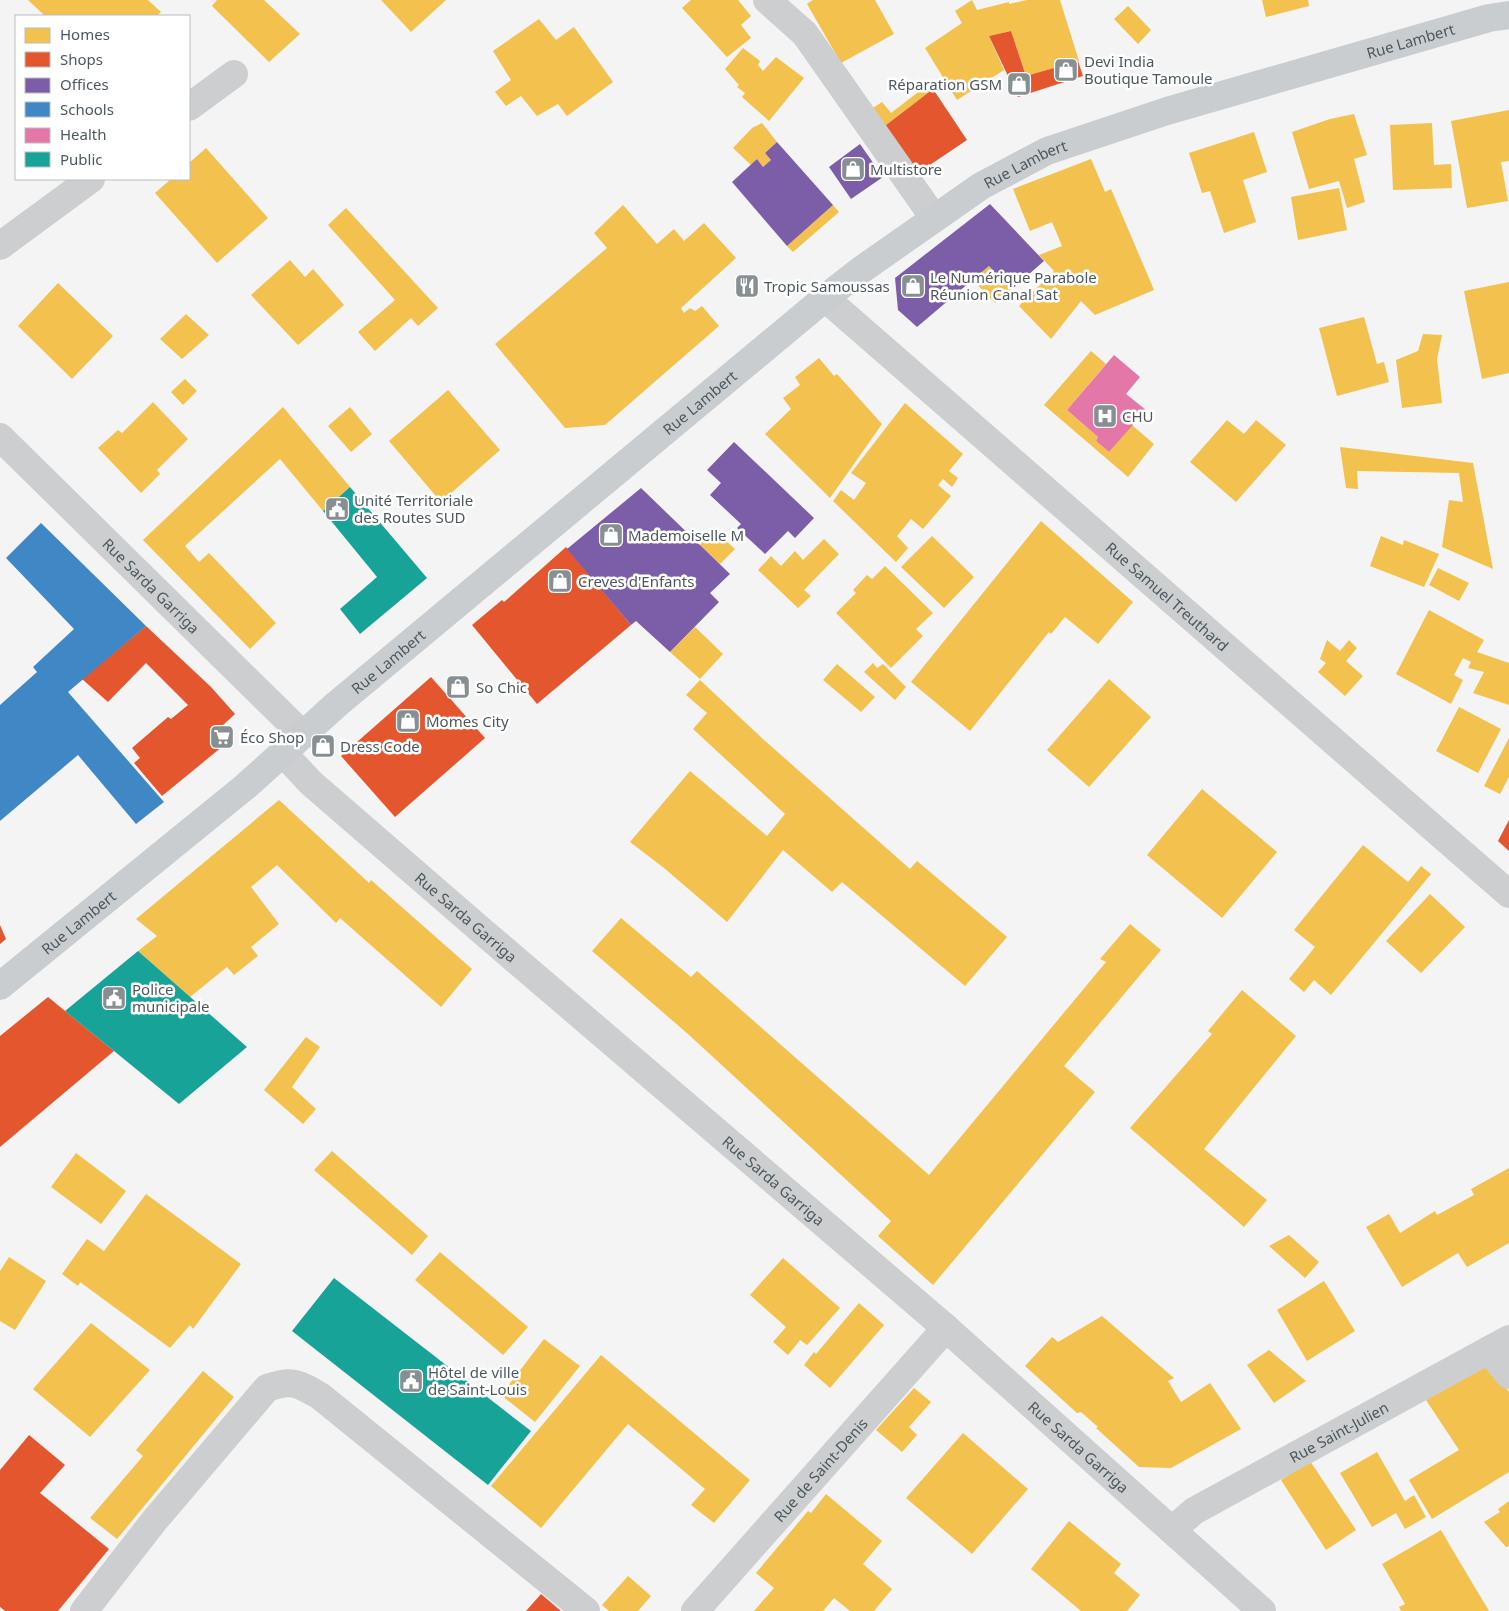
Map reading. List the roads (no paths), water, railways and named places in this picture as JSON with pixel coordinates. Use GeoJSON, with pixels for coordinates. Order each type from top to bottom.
{"type":"FeatureCollection","features":[{"type":"Feature","properties":{"kind":"main road","name":"Rue Lambert"},"geometry":{"type":"LineString","coordinates":[[0,986],[246,786],[350,694],[825,298],[981,186],[1048,151],[1166,111],[1489,18],[1509,15]]}},
{"type":"Feature","properties":{"kind":"street"},"geometry":{"type":"LineString","coordinates":[[767,0],[806,34],[934,218]]}},
{"type":"Feature","properties":{"kind":"street"},"geometry":{"type":"LineString","coordinates":[[190,106],[234,74]]}},
{"type":"Feature","properties":{"kind":"street"},"geometry":{"type":"LineString","coordinates":[[0,246],[91,180]]}},
{"type":"Feature","properties":{"kind":"street","name":"Rue Samuel Treuthard"},"geometry":{"type":"LineString","coordinates":[[825,298],[1509,894]]}},
{"type":"Feature","properties":{"kind":"street","name":"Rue Sarda Garriga"},"geometry":{"type":"LineString","coordinates":[[0,437],[303,736]]}},
{"type":"Feature","properties":{"kind":"street","name":"Rue Sarda Garriga"},"geometry":{"type":"LineString","coordinates":[[283,753],[311,783],[474,925],[946,1328],[1262,1611]]}},
{"type":"Feature","properties":{"kind":"street","name":"Rue de Saint-Denis"},"geometry":{"type":"LineString","coordinates":[[696,1611],[946,1328]]}},
{"type":"Feature","properties":{"kind":"street"},"geometry":{"type":"LineString","coordinates":[[1499,1344],[1509,1376]]}},
{"type":"Feature","properties":{"kind":"street","name":"Rue Saint-Julien"},"geometry":{"type":"LineString","coordinates":[[1172,1530],[1194,1512],[1499,1344]]}},
{"type":"Feature","properties":{"kind":"street"},"geometry":{"type":"LineString","coordinates":[[84,1611],[154,1521],[267,1388],[284,1382],[299,1383],[320,1396],[586,1611]]}},
{"type":"Feature","properties":{"kind":"place","name":"Devi India Boutique Tamoule"},"geometry":{"type":"Point","coordinates":[1066,70]}},
{"type":"Feature","properties":{"kind":"place","name":"Réparation GSM"},"geometry":{"type":"Point","coordinates":[1019,84]}},
{"type":"Feature","properties":{"kind":"place","name":"Multistore"},"geometry":{"type":"Point","coordinates":[853,169]}},
{"type":"Feature","properties":{"kind":"place","name":"Tropic Samoussas"},"geometry":{"type":"Point","coordinates":[747,286]}},
{"type":"Feature","properties":{"kind":"place","name":"Le Numérique Parabole Réunion Canal Sat"},"geometry":{"type":"Point","coordinates":[913,286]}},
{"type":"Feature","properties":{"kind":"place","name":"CHU"},"geometry":{"type":"Point","coordinates":[1105,416]}},
{"type":"Feature","properties":{"kind":"place","name":"Unité Territoriale des Routes SUD"},"geometry":{"type":"Point","coordinates":[337,509]}},
{"type":"Feature","properties":{"kind":"place","name":"Mademoiselle M"},"geometry":{"type":"Point","coordinates":[611,535]}},
{"type":"Feature","properties":{"kind":"place","name":"Creves d'Enfants"},"geometry":{"type":"Point","coordinates":[560,581]}},
{"type":"Feature","properties":{"kind":"place","name":"So Chic"},"geometry":{"type":"Point","coordinates":[458,687]}},
{"type":"Feature","properties":{"kind":"place","name":"Momes City"},"geometry":{"type":"Point","coordinates":[408,721]}},
{"type":"Feature","properties":{"kind":"place","name":"Éco Shop"},"geometry":{"type":"Point","coordinates":[222,737]}},
{"type":"Feature","properties":{"kind":"place","name":"Dress Code"},"geometry":{"type":"Point","coordinates":[323,746]}},
{"type":"Feature","properties":{"kind":"place","name":"Police municipale"},"geometry":{"type":"Point","coordinates":[114,998]}},
{"type":"Feature","properties":{"kind":"place","name":"Hôtel de ville de Saint-Louis"},"geometry":{"type":"Point","coordinates":[411,1381]}}]}
